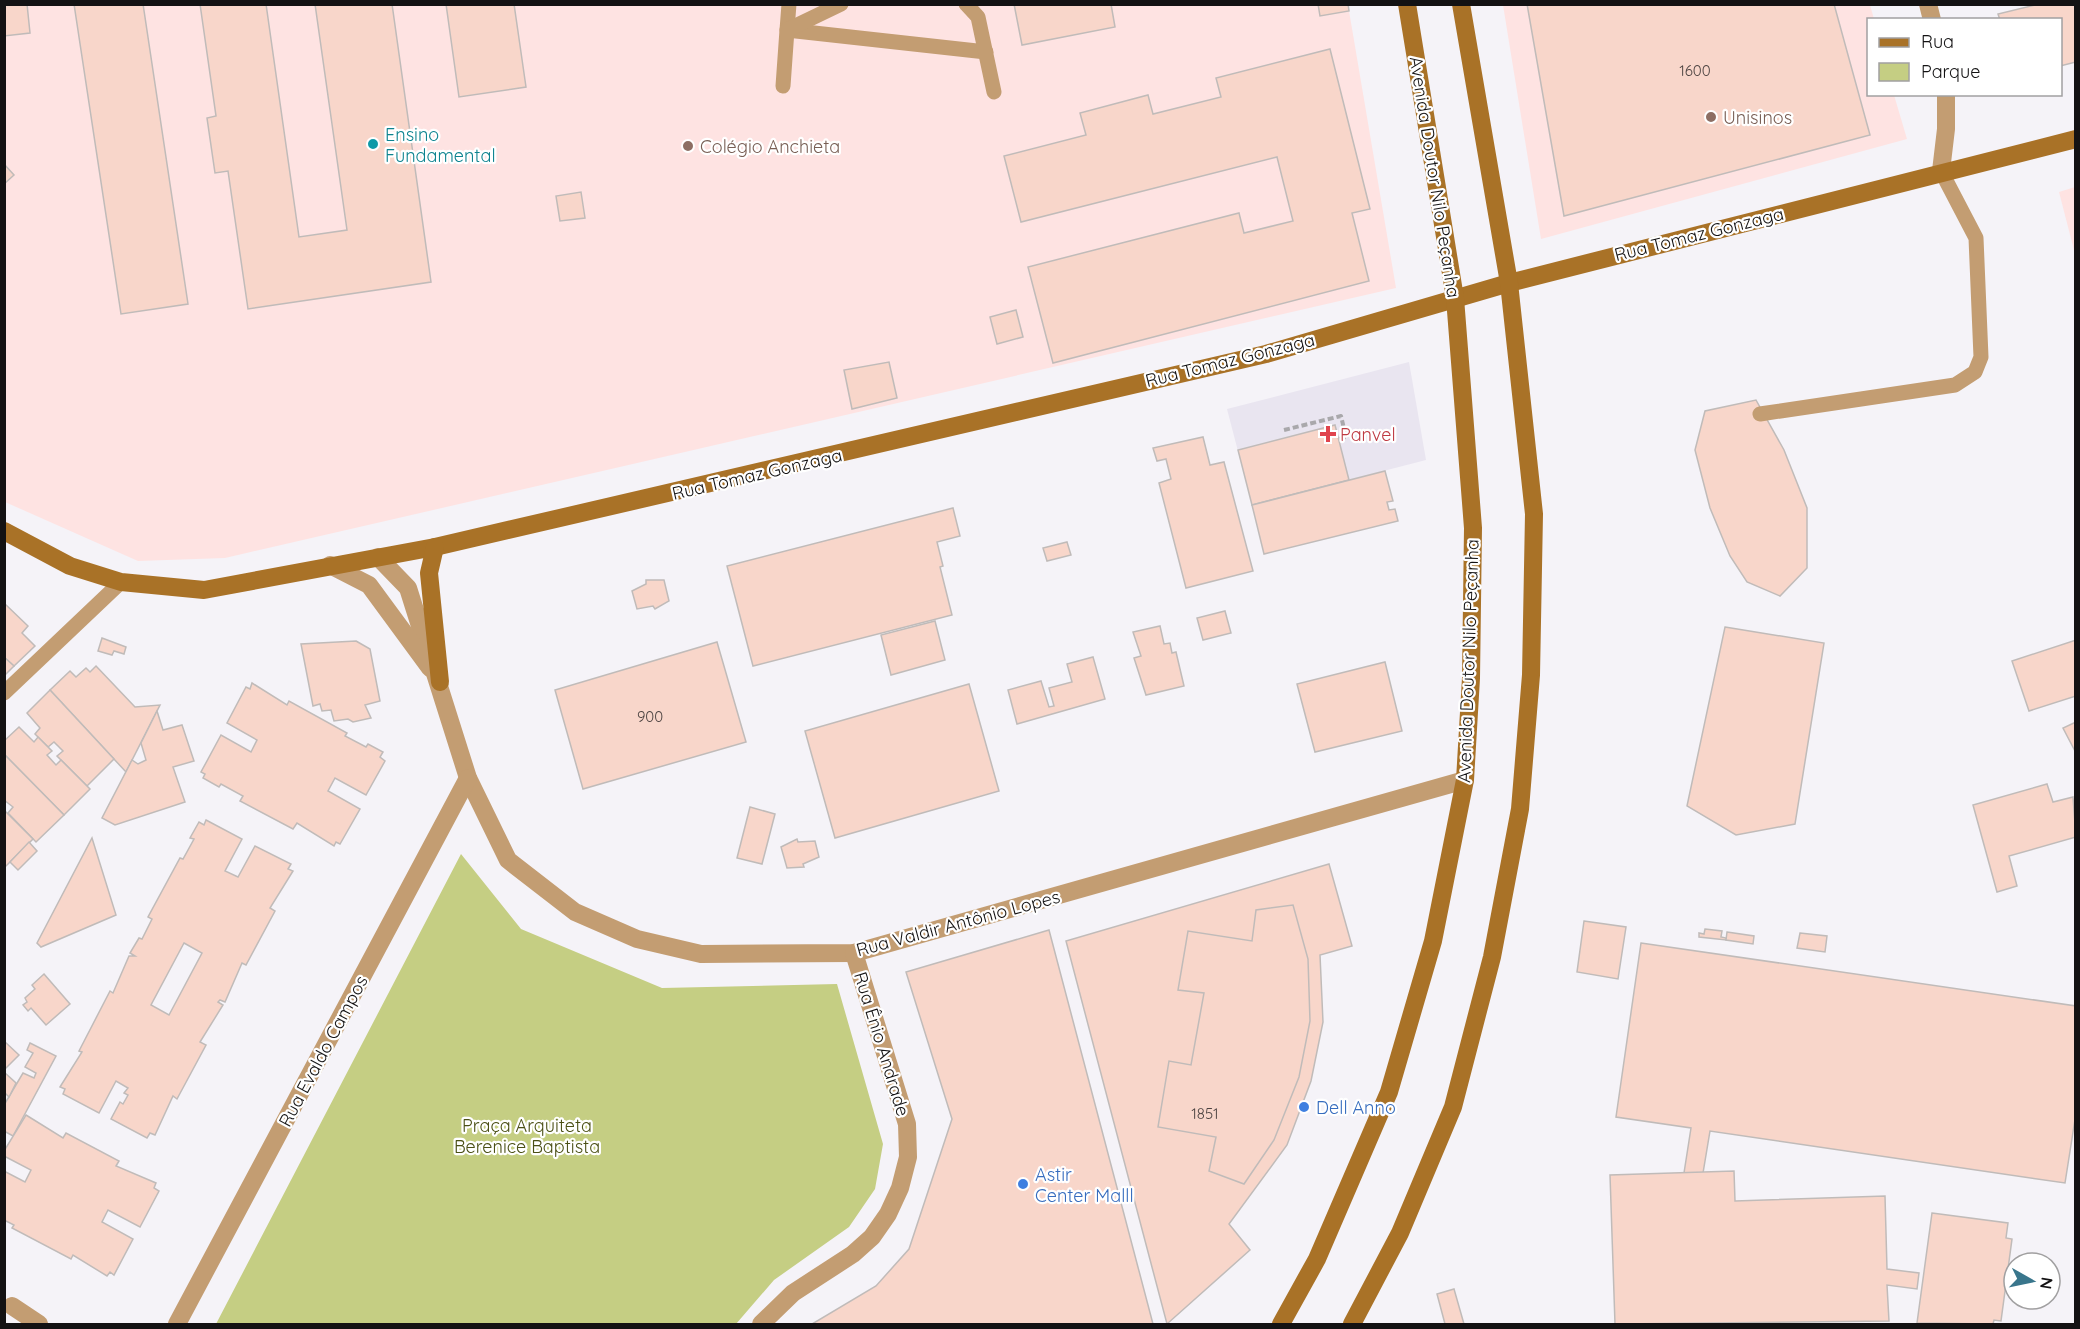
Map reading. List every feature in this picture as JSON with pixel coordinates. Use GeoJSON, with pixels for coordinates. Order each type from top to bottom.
{"type":"FeatureCollection","features":[{"type":"Feature","properties":{"kind":"main road","name":"Avenida Doutor Nilo Peçanha"},"geometry":{"type":"LineString","coordinates":[[1286,1323],[1336,1216],[1389,1092],[1433,941],[1465,780],[1471,678],[1473,528],[1455,298],[1407,4]]}},
{"type":"Feature","properties":{"kind":"main road"},"geometry":{"type":"LineString","coordinates":[[1352,1324],[1400,1233],[1453,1107],[1492,957],[1520,809],[1531,675],[1534,514],[1509,283],[1461,4]]}},
{"type":"Feature","properties":{"kind":"main road","name":"Rua Tomaz Gonzaga"},"geometry":{"type":"LineString","coordinates":[[4,531],[70,566],[121,582],[204,590],[435,547],[1266,354],[1509,283],[1941,171],[2076,139]]}},
{"type":"Feature","properties":{"kind":"main road"},"geometry":{"type":"LineString","coordinates":[[435,547],[429,573],[440,682]]}},
{"type":"Feature","properties":{"kind":"street"},"geometry":{"type":"LineString","coordinates":[[1941,171],[1946,129],[1946,96]]}},
{"type":"Feature","properties":{"kind":"street","name":"Rua Valdir Antônio Lopes"},"geometry":{"type":"LineString","coordinates":[[378,557],[408,588],[440,682],[468,778],[508,860],[575,912],[637,939],[701,954],[854,953],[1465,780]]}},
{"type":"Feature","properties":{"kind":"street","name":"Rua Valdir Antônio Lopes"},"geometry":{"type":"LineString","coordinates":[[330,565],[369,585],[440,682]]}},
{"type":"Feature","properties":{"kind":"street","name":"Rua Evaldo Campos"},"geometry":{"type":"LineString","coordinates":[[177,1324],[468,778]]}},
{"type":"Feature","properties":{"kind":"street","name":"Rua Ênio Andrade"},"geometry":{"type":"LineString","coordinates":[[761,1324],[793,1293],[853,1254],[872,1237],[888,1214],[905,1167],[907,1124],[854,953]]}},
{"type":"Feature","properties":{"kind":"street"},"geometry":{"type":"LineString","coordinates":[[12,1306],[39,1324]]}},
{"type":"Feature","properties":{"kind":"lane"},"geometry":{"type":"LineString","coordinates":[[783,86],[789,4]]}},
{"type":"Feature","properties":{"kind":"lane"},"geometry":{"type":"LineString","coordinates":[[786,30],[841,4]]}},
{"type":"Feature","properties":{"kind":"lane"},"geometry":{"type":"LineString","coordinates":[[966,4],[978,17],[994,92]]}},
{"type":"Feature","properties":{"kind":"lane"},"geometry":{"type":"LineString","coordinates":[[786,30],[986,52]]}},
{"type":"Feature","properties":{"kind":"lane"},"geometry":{"type":"LineString","coordinates":[[1760,414],[1955,385],[1975,372],[1981,357],[1976,238],[1941,171]]}},
{"type":"Feature","properties":{"kind":"lane"},"geometry":{"type":"LineString","coordinates":[[4,693],[121,582]]}},
{"type":"Feature","properties":{"kind":"path"},"geometry":{"type":"LineString","coordinates":[[1284,430],[1341,416],[1346,437],[1339,439]]}},
{"type":"Feature","properties":{"kind":"shaded area","name":"Colégio Anchieta"},"geometry":{"type":"Polygon","coordinates":[[[5,5],[1348,5],[1396,288],[225,558],[138,561],[5,502],[5,5]]]}},
{"type":"Feature","properties":{"kind":"shaded area","name":"Unisinos"},"geometry":{"type":"Polygon","coordinates":[[[1503,5],[1870,5],[1874,18],[1867,18],[1867,96],[1894,96],[1907,139],[1541,239],[1503,5]]]}},
{"type":"Feature","properties":{"kind":"shaded area"},"geometry":{"type":"Polygon","coordinates":[[[2076,187],[2075,254],[2059,192],[2076,187]]]}},
{"type":"Feature","properties":{"kind":"shaded area","name":"Panvel"},"geometry":{"type":"Polygon","coordinates":[[[1409,362],[1426,460],[1252,505],[1227,409],[1409,362]]]}},
{"type":"Feature","properties":{"kind":"green space","name":"Praça Arquiteta Berenice Baptista"},"geometry":{"type":"Polygon","coordinates":[[[461,854],[521,929],[662,988],[837,984],[883,1144],[875,1189],[849,1227],[774,1280],[736,1324],[216,1324],[461,854]]]}},
{"type":"Feature","properties":{"kind":"building"},"geometry":{"type":"Polygon","coordinates":[[[4,4],[27,4],[30,33],[4,36],[4,4]]]}},
{"type":"Feature","properties":{"kind":"building"},"geometry":{"type":"Polygon","coordinates":[[[74,4],[143,4],[188,304],[121,314],[74,4]]]}},
{"type":"Feature","properties":{"kind":"building","name":"Ensino Fundamental"},"geometry":{"type":"Polygon","coordinates":[[[200,4],[266,4],[299,237],[347,230],[315,4],[392,4],[431,282],[248,309],[228,171],[215,173],[207,118],[216,116],[200,4]]]}},
{"type":"Feature","properties":{"kind":"building","name":"Ensino Fundamental"},"geometry":{"type":"Polygon","coordinates":[[[446,4],[514,4],[526,87],[459,97],[446,4]]]}},
{"type":"Feature","properties":{"kind":"building"},"geometry":{"type":"Polygon","coordinates":[[[1014,4],[1111,4],[1115,27],[1022,45],[1014,4]]]}},
{"type":"Feature","properties":{"kind":"building"},"geometry":{"type":"Polygon","coordinates":[[[1318,4],[1348,4],[1349,11],[1320,16],[1318,4]]]}},
{"type":"Feature","properties":{"kind":"building","name":"Unisinos"},"geometry":{"type":"Polygon","coordinates":[[[1527,4],[1834,4],[1870,135],[1564,216],[1527,4]]]}},
{"type":"Feature","properties":{"kind":"building"},"geometry":{"type":"Polygon","coordinates":[[[2039,4],[2076,4],[2076,62],[2062,66],[2062,18],[1999,18],[1998,14],[2039,4]]]}},
{"type":"Feature","properties":{"kind":"building"},"geometry":{"type":"Polygon","coordinates":[[[1330,49],[1370,209],[1352,213],[1369,281],[1053,363],[1028,267],[1239,213],[1244,233],[1293,221],[1277,157],[1021,222],[1004,156],[1086,135],[1080,113],[1148,95],[1153,114],[1221,97],[1216,78],[1330,49]]]}},
{"type":"Feature","properties":{"kind":"building"},"geometry":{"type":"Polygon","coordinates":[[[4,164],[14,175],[4,184],[4,164]]]}},
{"type":"Feature","properties":{"kind":"building"},"geometry":{"type":"Polygon","coordinates":[[[581,192],[585,218],[560,221],[556,196],[581,192]]]}},
{"type":"Feature","properties":{"kind":"building"},"geometry":{"type":"Polygon","coordinates":[[[1016,310],[1023,337],[997,344],[990,317],[1016,310]]]}},
{"type":"Feature","properties":{"kind":"building"},"geometry":{"type":"Polygon","coordinates":[[[889,362],[897,398],[852,409],[844,370],[889,362]]]}},
{"type":"Feature","properties":{"kind":"building"},"geometry":{"type":"Polygon","coordinates":[[[1756,400],[1784,450],[1807,508],[1807,568],[1780,596],[1747,582],[1730,556],[1710,508],[1695,450],[1705,411],[1756,400]]]}},
{"type":"Feature","properties":{"kind":"building"},"geometry":{"type":"Polygon","coordinates":[[[1335,425],[1349,480],[1252,505],[1238,450],[1335,425]]]}},
{"type":"Feature","properties":{"kind":"building"},"geometry":{"type":"Polygon","coordinates":[[[1203,437],[1210,465],[1224,462],[1253,571],[1186,588],[1159,483],[1171,479],[1166,459],[1157,461],[1153,448],[1203,437]]]}},
{"type":"Feature","properties":{"kind":"building"},"geometry":{"type":"Polygon","coordinates":[[[1385,471],[1393,501],[1387,502],[1389,510],[1395,509],[1398,521],[1264,554],[1252,505],[1385,471]]]}},
{"type":"Feature","properties":{"kind":"building"},"geometry":{"type":"Polygon","coordinates":[[[953,508],[960,536],[937,542],[943,566],[940,567],[952,615],[753,666],[727,566],[953,508]]]}},
{"type":"Feature","properties":{"kind":"building"},"geometry":{"type":"Polygon","coordinates":[[[1067,542],[1071,555],[1047,561],[1043,548],[1067,542]]]}},
{"type":"Feature","properties":{"kind":"building"},"geometry":{"type":"Polygon","coordinates":[[[646,580],[664,580],[669,601],[655,609],[653,606],[637,609],[632,591],[646,584],[646,580]]]}},
{"type":"Feature","properties":{"kind":"building"},"geometry":{"type":"Polygon","coordinates":[[[4,603],[28,626],[22,633],[35,646],[14,666],[4,657],[4,603]]]}},
{"type":"Feature","properties":{"kind":"building"},"geometry":{"type":"Polygon","coordinates":[[[1225,611],[1231,633],[1203,640],[1197,618],[1225,611]]]}},
{"type":"Feature","properties":{"kind":"building"},"geometry":{"type":"Polygon","coordinates":[[[935,621],[945,660],[891,675],[881,635],[935,621]]]}},
{"type":"Feature","properties":{"kind":"building"},"geometry":{"type":"Polygon","coordinates":[[[1160,626],[1164,644],[1170,643],[1172,653],[1176,652],[1184,686],[1146,695],[1134,658],[1141,656],[1133,632],[1160,626]]]}},
{"type":"Feature","properties":{"kind":"building"},"geometry":{"type":"Polygon","coordinates":[[[1725,627],[1824,643],[1795,824],[1736,835],[1687,806],[1725,627]]]}},
{"type":"Feature","properties":{"kind":"building"},"geometry":{"type":"Polygon","coordinates":[[[102,638],[126,647],[124,654],[114,651],[112,655],[98,651],[102,638]]]}},
{"type":"Feature","properties":{"kind":"building"},"geometry":{"type":"Polygon","coordinates":[[[2076,640],[2076,696],[2029,711],[2012,661],[2076,640]]]}},
{"type":"Feature","properties":{"kind":"building"},"geometry":{"type":"Polygon","coordinates":[[[356,641],[370,649],[380,701],[365,705],[371,718],[353,722],[348,719],[334,721],[331,710],[322,711],[320,704],[313,706],[301,644],[356,641]]]}},
{"type":"Feature","properties":{"kind":"building"},"geometry":{"type":"Polygon","coordinates":[[[717,642],[746,742],[583,789],[555,690],[717,642]]]}},
{"type":"Feature","properties":{"kind":"building"},"geometry":{"type":"Polygon","coordinates":[[[4,657],[14,666],[4,676],[4,657]]]}},
{"type":"Feature","properties":{"kind":"building"},"geometry":{"type":"Polygon","coordinates":[[[1093,657],[1105,699],[1017,724],[1008,690],[1041,681],[1049,707],[1054,706],[1049,688],[1072,682],[1067,664],[1093,657]]]}},
{"type":"Feature","properties":{"kind":"building"},"geometry":{"type":"Polygon","coordinates":[[[1385,662],[1402,731],[1315,752],[1297,684],[1385,662]]]}},
{"type":"Feature","properties":{"kind":"building"},"geometry":{"type":"Polygon","coordinates":[[[96,666],[135,707],[160,705],[126,772],[50,690],[70,671],[76,677],[86,668],[90,672],[96,666]]]}},
{"type":"Feature","properties":{"kind":"building"},"geometry":{"type":"Polygon","coordinates":[[[252,683],[287,705],[289,701],[347,733],[345,736],[366,747],[368,744],[383,752],[380,757],[385,761],[366,795],[335,778],[328,791],[360,809],[340,844],[336,842],[334,846],[297,823],[293,829],[240,801],[243,796],[221,784],[219,787],[203,778],[205,774],[201,772],[221,735],[251,752],[257,740],[227,723],[246,687],[250,689],[252,683]]]}},
{"type":"Feature","properties":{"kind":"building"},"geometry":{"type":"Polygon","coordinates":[[[969,684],[999,791],[835,838],[805,731],[969,684]]]}},
{"type":"Feature","properties":{"kind":"building"},"geometry":{"type":"Polygon","coordinates":[[[50,690],[114,759],[87,786],[57,756],[63,751],[54,742],[48,747],[35,734],[40,728],[27,713],[50,690]]]}},
{"type":"Feature","properties":{"kind":"building"},"geometry":{"type":"Polygon","coordinates":[[[157,711],[163,730],[182,725],[194,761],[173,767],[185,802],[115,825],[102,818],[132,760],[138,764],[146,760],[141,743],[157,711]]]}},
{"type":"Feature","properties":{"kind":"building"},"geometry":{"type":"Polygon","coordinates":[[[2076,722],[2076,753],[2063,728],[2076,722]]]}},
{"type":"Feature","properties":{"kind":"building"},"geometry":{"type":"Polygon","coordinates":[[[19,727],[34,742],[38,737],[52,751],[47,755],[56,765],[61,760],[90,789],[64,815],[4,754],[4,741],[19,727]]]}},
{"type":"Feature","properties":{"kind":"building"},"geometry":{"type":"Polygon","coordinates":[[[4,754],[64,815],[36,842],[8,813],[13,807],[4,800],[4,754]]]}},
{"type":"Feature","properties":{"kind":"building"},"geometry":{"type":"Polygon","coordinates":[[[2047,784],[2053,802],[2073,797],[2076,837],[2009,856],[2017,886],[1997,892],[1973,805],[2047,784]]]}},
{"type":"Feature","properties":{"kind":"building"},"geometry":{"type":"Polygon","coordinates":[[[750,807],[775,814],[762,864],[737,858],[750,807]]]}},
{"type":"Feature","properties":{"kind":"building"},"geometry":{"type":"Polygon","coordinates":[[[4,810],[33,839],[6,866],[4,864],[4,810]]]}},
{"type":"Feature","properties":{"kind":"building"},"geometry":{"type":"Polygon","coordinates":[[[206,820],[242,839],[225,871],[238,877],[255,846],[291,864],[288,869],[293,871],[270,908],[275,911],[246,965],[242,963],[225,1002],[220,1000],[218,1002],[223,1005],[200,1042],[206,1045],[177,1099],[173,1096],[155,1135],[150,1133],[147,1138],[111,1119],[120,1102],[123,1104],[128,1095],[124,1093],[128,1088],[116,1081],[99,1113],[63,1094],[65,1089],[60,1087],[82,1052],[79,1051],[110,991],[113,993],[129,956],[135,956],[130,953],[139,938],[142,939],[152,919],[148,917],[180,858],[183,859],[194,839],[190,838],[199,822],[204,825],[206,820]],[[184,943],[151,1005],[169,1015],[202,953],[184,943]]]}},
{"type":"Feature","properties":{"kind":"building"},"geometry":{"type":"Polygon","coordinates":[[[92,838],[116,915],[41,947],[37,943],[92,838]]]}},
{"type":"Feature","properties":{"kind":"building"},"geometry":{"type":"Polygon","coordinates":[[[797,839],[798,842],[815,841],[819,857],[803,864],[804,867],[787,868],[781,847],[797,839]]]}},
{"type":"Feature","properties":{"kind":"building"},"geometry":{"type":"Polygon","coordinates":[[[29,842],[37,851],[18,870],[10,862],[29,842]]]}},
{"type":"Feature","properties":{"kind":"building"},"geometry":{"type":"Polygon","coordinates":[[[1329,864],[1352,946],[1320,955],[1323,1022],[1311,1081],[1287,1145],[1229,1224],[1250,1250],[1167,1324],[1066,941],[1329,864]]]}},
{"type":"Feature","properties":{"kind":"building"},"geometry":{"type":"Polygon","coordinates":[[[1293,905],[1308,959],[1310,1021],[1299,1077],[1274,1140],[1244,1184],[1209,1171],[1216,1137],[1158,1127],[1169,1061],[1191,1065],[1204,993],[1178,990],[1188,931],[1252,941],[1256,910],[1293,905]]]}},
{"type":"Feature","properties":{"kind":"building"},"geometry":{"type":"Polygon","coordinates":[[[1584,921],[1626,927],[1618,979],[1577,972],[1584,921]]]}},
{"type":"Feature","properties":{"kind":"building"},"geometry":{"type":"Polygon","coordinates":[[[1705,929],[1722,931],[1721,937],[1726,940],[1699,937],[1699,933],[1704,934],[1705,929]]]}},
{"type":"Feature","properties":{"kind":"building","name":"Astir Center Malll"},"geometry":{"type":"Polygon","coordinates":[[[1049,930],[1153,1324],[812,1324],[876,1286],[909,1249],[952,1119],[906,972],[1049,930]]]}},
{"type":"Feature","properties":{"kind":"building"},"geometry":{"type":"Polygon","coordinates":[[[1727,932],[1754,936],[1753,944],[1726,940],[1727,932]]]}},
{"type":"Feature","properties":{"kind":"building"},"geometry":{"type":"Polygon","coordinates":[[[1800,933],[1827,936],[1825,952],[1797,948],[1800,933]]]}},
{"type":"Feature","properties":{"kind":"building"},"geometry":{"type":"Polygon","coordinates":[[[1641,943],[2076,1006],[2076,1113],[2065,1183],[1710,1131],[1703,1173],[1684,1173],[1691,1128],[1616,1117],[1641,943]]]}},
{"type":"Feature","properties":{"kind":"building"},"geometry":{"type":"Polygon","coordinates":[[[44,974],[70,1004],[46,1025],[31,1008],[28,1011],[23,1005],[27,1002],[25,998],[35,989],[32,985],[44,974]]]}},
{"type":"Feature","properties":{"kind":"building"},"geometry":{"type":"Polygon","coordinates":[[[4,1041],[19,1055],[4,1070],[4,1041]]]}},
{"type":"Feature","properties":{"kind":"building"},"geometry":{"type":"Polygon","coordinates":[[[30,1043],[56,1056],[13,1136],[4,1131],[4,1105],[23,1073],[34,1078],[36,1073],[25,1067],[33,1053],[27,1050],[30,1043]]]}},
{"type":"Feature","properties":{"kind":"building"},"geometry":{"type":"Polygon","coordinates":[[[4,1072],[16,1083],[9,1097],[4,1092],[4,1072]]]}},
{"type":"Feature","properties":{"kind":"building"},"geometry":{"type":"Polygon","coordinates":[[[26,1115],[63,1138],[66,1133],[119,1161],[116,1166],[156,1183],[154,1188],[159,1191],[140,1227],[108,1210],[102,1222],[133,1239],[114,1275],[110,1272],[107,1276],[73,1255],[71,1259],[12,1228],[14,1225],[4,1220],[4,1171],[25,1182],[31,1170],[4,1156],[4,1151],[26,1115]]]}},
{"type":"Feature","properties":{"kind":"building"},"geometry":{"type":"Polygon","coordinates":[[[1734,1171],[1735,1201],[1885,1196],[1887,1269],[1919,1273],[1917,1289],[1887,1285],[1889,1321],[1615,1324],[1610,1175],[1734,1171]]]}},
{"type":"Feature","properties":{"kind":"building"},"geometry":{"type":"Polygon","coordinates":[[[1932,1213],[2008,1223],[2006,1238],[2012,1239],[2010,1251],[2002,1251],[2001,1321],[1994,1320],[1993,1324],[1917,1323],[1932,1213]]]}},
{"type":"Feature","properties":{"kind":"building"},"geometry":{"type":"Polygon","coordinates":[[[1454,1289],[1464,1324],[1445,1324],[1437,1294],[1454,1289]]]}},
{"type":"Feature","properties":{"kind":"place","name":"Unisinos"},"geometry":{"type":"Point","coordinates":[1711,117]}},
{"type":"Feature","properties":{"kind":"place","name":"Ensino Fundamental"},"geometry":{"type":"Point","coordinates":[373,144]}},
{"type":"Feature","properties":{"kind":"place","name":"Colégio Anchieta"},"geometry":{"type":"Point","coordinates":[688,146]}},
{"type":"Feature","properties":{"kind":"place","name":"Panvel"},"geometry":{"type":"Point","coordinates":[1328,434]}},
{"type":"Feature","properties":{"kind":"place","name":"Dell Anno"},"geometry":{"type":"Point","coordinates":[1304,1107]}},
{"type":"Feature","properties":{"kind":"place","name":"Astir Center Malll"},"geometry":{"type":"Point","coordinates":[1023,1184]}}]}
